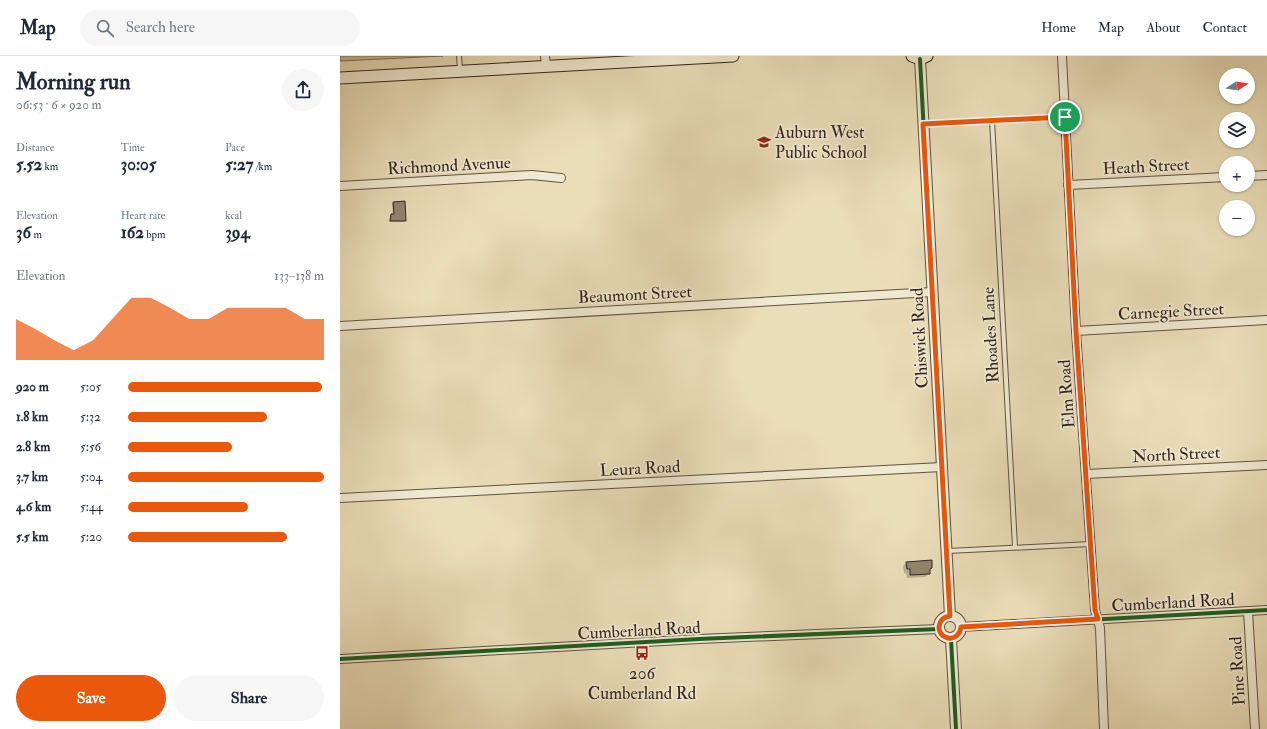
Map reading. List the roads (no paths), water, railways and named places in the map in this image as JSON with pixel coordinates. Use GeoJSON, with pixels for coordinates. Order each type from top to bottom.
{"type":"FeatureCollection","features":[{"type":"Feature","properties":{"kind":"main road"},"geometry":{"type":"LineString","coordinates":[[340,78],[460,71],[546,61],[733,56]]}},
{"type":"Feature","properties":{"kind":"street","name":"Elm Road"},"geometry":{"type":"LineString","coordinates":[[1062,56],[1076,331],[1095,610],[1100,628],[1104,729]]}},
{"type":"Feature","properties":{"kind":"street","name":"Chiswick Road"},"geometry":{"type":"LineString","coordinates":[[920,57],[950,616]]}},
{"type":"Feature","properties":{"kind":"street","name":"Richmond Avenue"},"geometry":{"type":"LineString","coordinates":[[340,186],[532,175],[560,178]]}},
{"type":"Feature","properties":{"kind":"street"},"geometry":{"type":"LineString","coordinates":[[1255,176],[1267,175]]}},
{"type":"Feature","properties":{"kind":"street","name":"Heath Street"},"geometry":{"type":"LineString","coordinates":[[1068,185],[1219,177]]}},
{"type":"Feature","properties":{"kind":"street","name":"Beaumont Street"},"geometry":{"type":"LineString","coordinates":[[340,326],[933,292]]}},
{"type":"Feature","properties":{"kind":"street","name":"Carnegie Street"},"geometry":{"type":"LineString","coordinates":[[1076,331],[1267,320]]}},
{"type":"Feature","properties":{"kind":"street","name":"North Street"},"geometry":{"type":"LineString","coordinates":[[1086,474],[1267,465]]}},
{"type":"Feature","properties":{"kind":"street","name":"Leura Road"},"geometry":{"type":"LineString","coordinates":[[340,498],[942,467]]}},
{"type":"Feature","properties":{"kind":"street","name":"Cumberland Road"},"geometry":{"type":"LineString","coordinates":[[961,627],[1267,610]]}},
{"type":"Feature","properties":{"kind":"street","name":"Pine Road"},"geometry":{"type":"LineString","coordinates":[[1248,611],[1255,729]]}},
{"type":"Feature","properties":{"kind":"street"},"geometry":{"type":"LineString","coordinates":[[950,616],[956,618],[961,627],[959,634],[951,639],[942,635],[939,628],[940,621],[950,616]]}},
{"type":"Feature","properties":{"kind":"street","name":"Cumberland Road"},"geometry":{"type":"LineString","coordinates":[[340,659],[939,628]]}},
{"type":"Feature","properties":{"kind":"street"},"geometry":{"type":"LineString","coordinates":[[951,639],[956,729]]}},
{"type":"Feature","properties":{"kind":"lane"},"geometry":{"type":"LineString","coordinates":[[459,56],[460,71]]}},
{"type":"Feature","properties":{"kind":"lane"},"geometry":{"type":"LineString","coordinates":[[923,124],[1065,117]]}},
{"type":"Feature","properties":{"kind":"lane","name":"Rhoades Lane"},"geometry":{"type":"LineString","coordinates":[[992,120],[1015,547]]}},
{"type":"Feature","properties":{"kind":"lane"},"geometry":{"type":"LineString","coordinates":[[946,551],[1091,544]]}},
{"type":"Feature","properties":{"kind":"place","name":"Auburn West Public School"},"geometry":{"type":"Point","coordinates":[764,142]}},
{"type":"Feature","properties":{"kind":"place","name":"206 Cumberland Rd"},"geometry":{"type":"Point","coordinates":[642,653]}}]}
